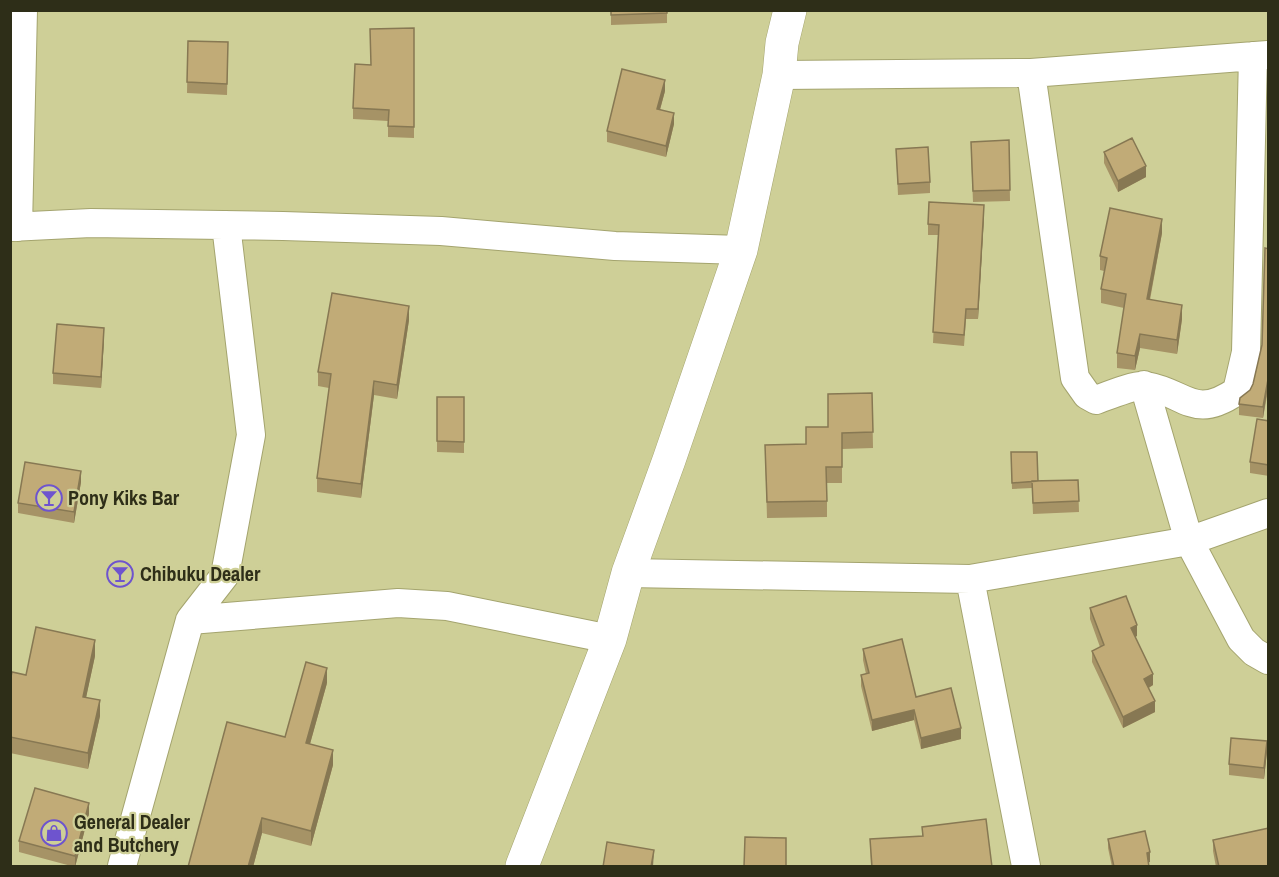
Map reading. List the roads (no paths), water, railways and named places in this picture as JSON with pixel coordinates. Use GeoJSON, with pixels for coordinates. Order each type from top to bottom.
{"type":"FeatureCollection","features":[{"type":"Feature","properties":{"kind":"street"},"geometry":{"type":"LineString","coordinates":[[23,10],[14,227],[91,223],[441,231],[615,246],[741,250]]}},
{"type":"Feature","properties":{"kind":"street"},"geometry":{"type":"LineString","coordinates":[[522,867],[610,639],[628,573],[741,250],[779,75],[782,43],[790,10]]}},
{"type":"Feature","properties":{"kind":"street"},"geometry":{"type":"LineString","coordinates":[[779,75],[1031,73],[1261,55],[1246,352],[1237,392],[1221,402],[1203,406],[1144,385],[1096,400],[1087,395],[1075,378],[1031,73]]}},
{"type":"Feature","properties":{"kind":"street"},"geometry":{"type":"LineString","coordinates":[[122,867],[190,620],[225,575],[251,435],[226,225]]}},
{"type":"Feature","properties":{"kind":"street"},"geometry":{"type":"LineString","coordinates":[[1144,385],[1189,541],[1241,639],[1254,651],[1269,660]]}},
{"type":"Feature","properties":{"kind":"street"},"geometry":{"type":"LineString","coordinates":[[628,573],[970,579],[1189,541],[1269,513]]}},
{"type":"Feature","properties":{"kind":"street"},"geometry":{"type":"LineString","coordinates":[[970,579],[1026,867]]}},
{"type":"Feature","properties":{"kind":"street"},"geometry":{"type":"LineString","coordinates":[[190,620],[398,603],[447,606],[610,639]]}},
{"type":"Feature","properties":{"kind":"place","name":"Pony Kiks Bar"},"geometry":{"type":"Point","coordinates":[49,498]}},
{"type":"Feature","properties":{"kind":"place","name":"Chibuku Dealer"},"geometry":{"type":"Point","coordinates":[120,574]}},
{"type":"Feature","properties":{"kind":"place","name":"General Dealer and Butchery"},"geometry":{"type":"Point","coordinates":[54,833]}}]}
